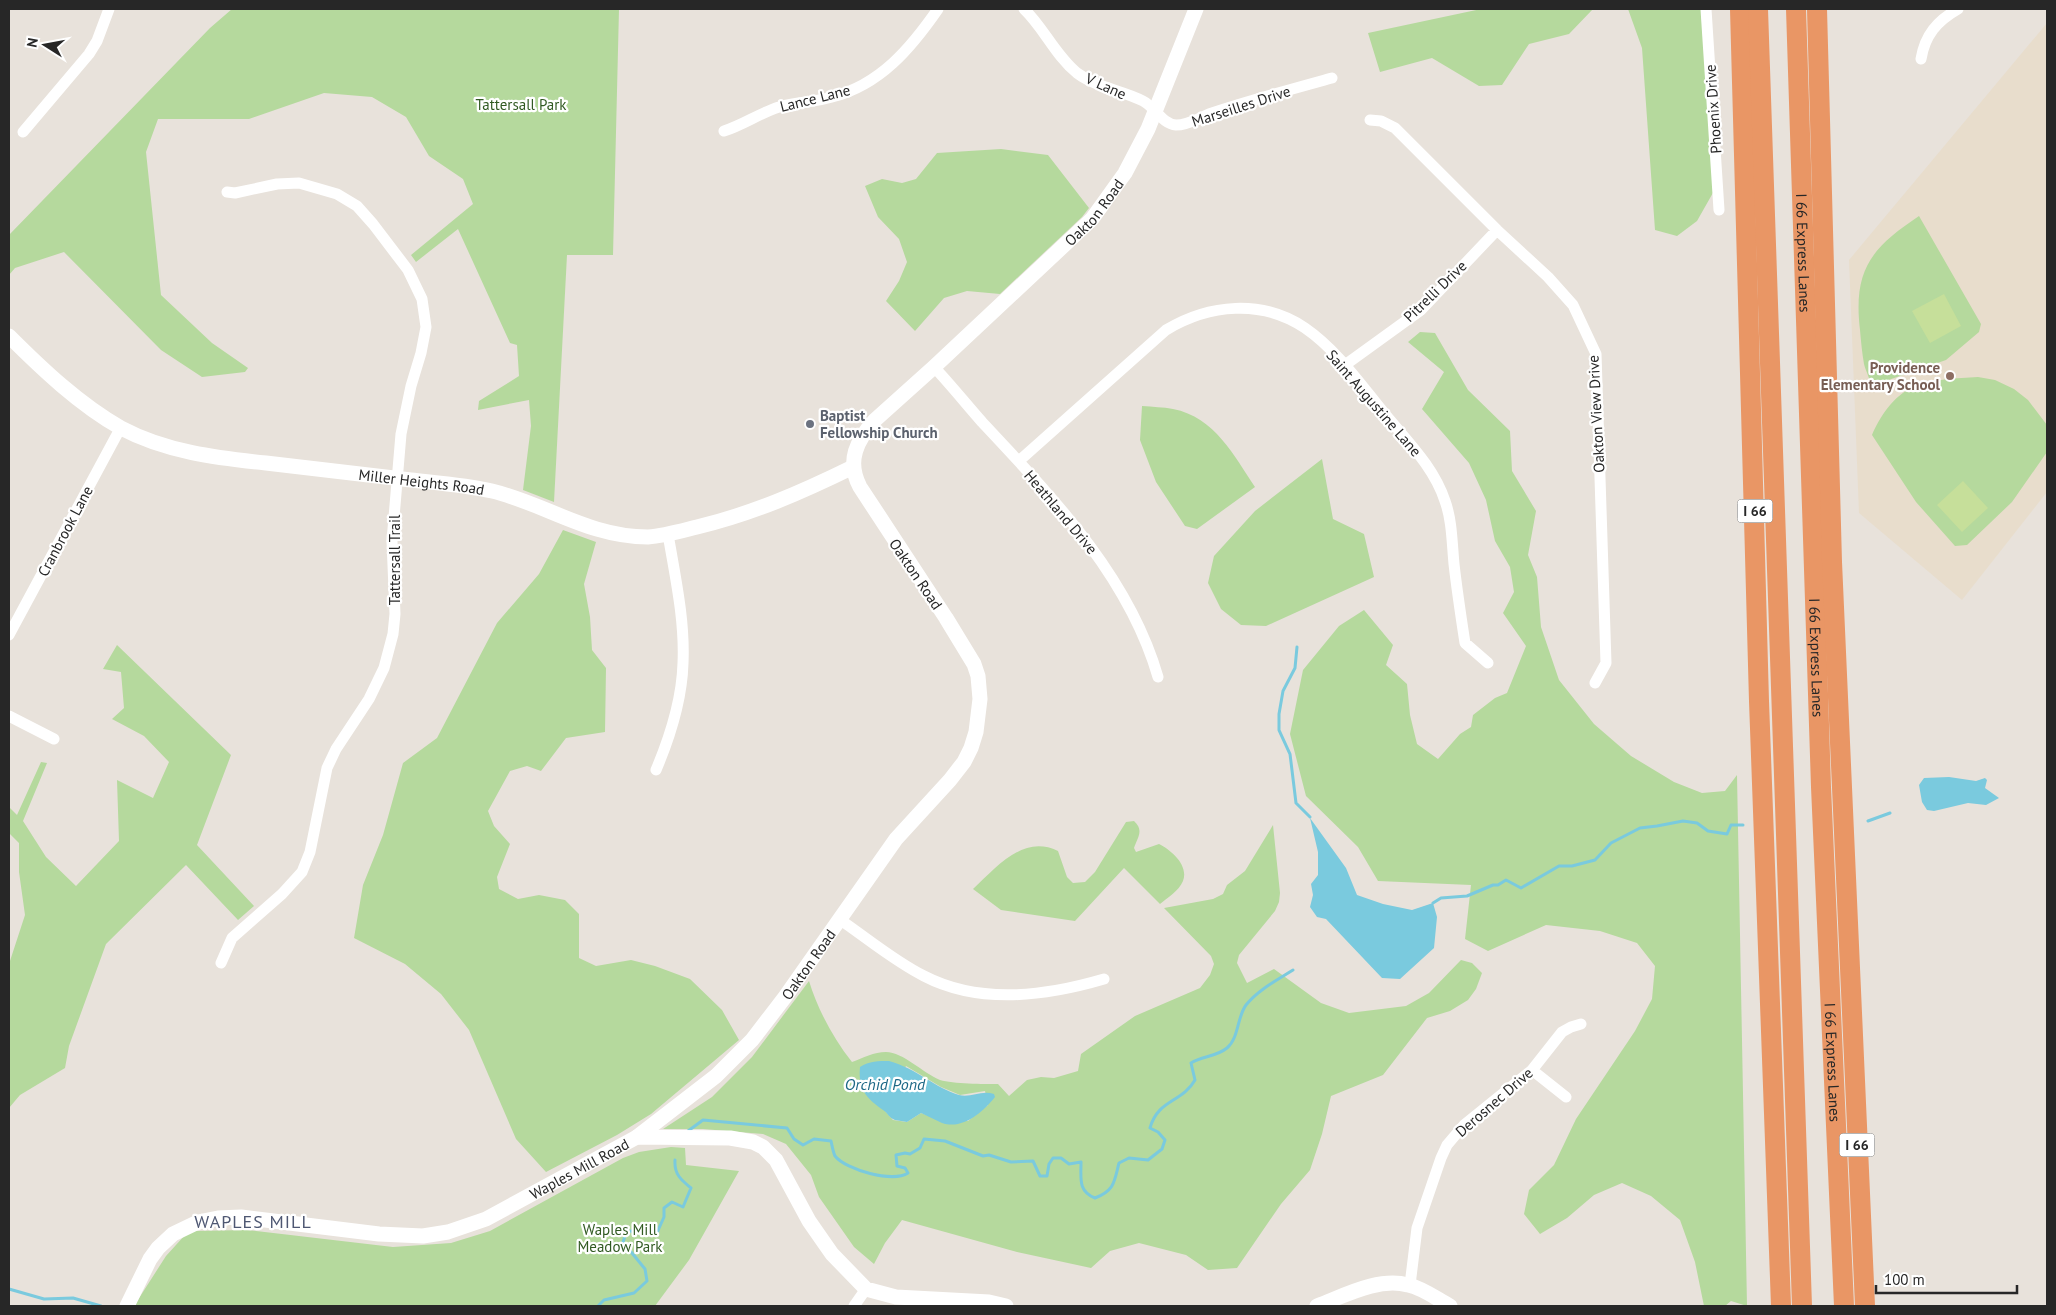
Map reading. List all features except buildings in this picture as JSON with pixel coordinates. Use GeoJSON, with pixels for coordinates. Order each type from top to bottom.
{"type":"FeatureCollection","features":[{"type":"Feature","properties":{"kind":"highway","name":"I 66"},"geometry":{"type":"LineString","coordinates":[[1740,9],[1759,701],[1781,1306]]}},
{"type":"Feature","properties":{"kind":"highway"},"geometry":{"type":"LineString","coordinates":[[1758,9],[1802,1306]]}},
{"type":"Feature","properties":{"kind":"highway","name":"I 66 Express Lanes"},"geometry":{"type":"LineString","coordinates":[[1796,9],[1821,787],[1844,1306]]}},
{"type":"Feature","properties":{"kind":"highway","name":"I 66"},"geometry":{"type":"LineString","coordinates":[[1817,9],[1832,562],[1865,1306]]}},
{"type":"Feature","properties":{"kind":"street"},"geometry":{"type":"LineString","coordinates":[[23,132],[89,54],[97,41],[109,9]]}},
{"type":"Feature","properties":{"kind":"street","name":"Lance Lane"},"geometry":{"type":"LineString","coordinates":[[724,131],[781,107],[832,97],[854,89],[896,60],[912,45],[938,9]]}},
{"type":"Feature","properties":{"kind":"street","name":"V Lane"},"geometry":{"type":"LineString","coordinates":[[1024,9],[1037,22],[1056,50],[1077,72],[1100,86],[1144,101],[1155,110]]}},
{"type":"Feature","properties":{"kind":"street","name":"Oakton Road"},"geometry":{"type":"LineString","coordinates":[[637,1137],[697,1092],[740,1053],[772,1015],[896,839],[964,762],[976,732],[980,700],[978,676],[968,652],[867,500],[854,476],[853,467],[857,446],[865,431],[875,420],[1092,219],[1125,173],[1148,129],[1196,9]]}},
{"type":"Feature","properties":{"kind":"street","name":"Phoenix Drive"},"geometry":{"type":"LineString","coordinates":[[1706,9],[1719,210]]}},
{"type":"Feature","properties":{"kind":"street"},"geometry":{"type":"LineString","coordinates":[[1922,59],[1924,47],[1933,29],[1941,20],[1958,9]]}},
{"type":"Feature","properties":{"kind":"street","name":"Marseilles Drive"},"geometry":{"type":"LineString","coordinates":[[1155,110],[1164,121],[1174,125],[1184,124],[1210,114],[1332,78]]}},
{"type":"Feature","properties":{"kind":"street","name":"Oakton View Drive"},"geometry":{"type":"LineString","coordinates":[[1370,120],[1381,121],[1395,128],[1548,278],[1573,305],[1596,354],[1606,663],[1595,683]]}},
{"type":"Feature","properties":{"kind":"street","name":"Tattersall Trail"},"geometry":{"type":"LineString","coordinates":[[221,963],[232,938],[282,894],[302,872],[310,852],[327,768],[336,749],[369,699],[384,668],[393,634],[395,614],[392,540],[405,409],[421,353],[426,327],[422,298],[408,270],[362,211],[337,194],[308,184],[292,183],[266,186],[235,193],[227,192]]}},
{"type":"Feature","properties":{"kind":"street","name":"Pitrelli Drive"},"geometry":{"type":"LineString","coordinates":[[1345,365],[1421,310],[1497,230]]}},
{"type":"Feature","properties":{"kind":"street","name":"Saint Augustine Lane"},"geometry":{"type":"LineString","coordinates":[[1019,461],[1166,330],[1183,320],[1203,312],[1240,308],[1260,310],[1287,318],[1306,329],[1345,365],[1426,464],[1445,501],[1465,643],[1488,662]]}},
{"type":"Feature","properties":{"kind":"street","name":"Miller Heights Road"},"geometry":{"type":"LineString","coordinates":[[9,336],[71,392],[121,428],[165,446],[210,456],[397,478],[494,492],[574,522],[613,534],[648,537],[734,518],[756,511],[853,467]]}},
{"type":"Feature","properties":{"kind":"street","name":"Heathland Drive"},"geometry":{"type":"LineString","coordinates":[[934,367],[1019,461],[1094,549],[1124,599],[1150,650],[1158,677]]}},
{"type":"Feature","properties":{"kind":"street","name":"Cranbrook Lane"},"geometry":{"type":"LineString","coordinates":[[9,635],[121,428]]}},
{"type":"Feature","properties":{"kind":"street"},"geometry":{"type":"LineString","coordinates":[[656,770],[664,752],[677,702],[683,663],[681,617],[668,534]]}},
{"type":"Feature","properties":{"kind":"street"},"geometry":{"type":"LineString","coordinates":[[9,716],[54,739]]}},
{"type":"Feature","properties":{"kind":"street"},"geometry":{"type":"LineString","coordinates":[[839,919],[919,973],[954,987],[989,994],[1016,996],[1084,985],[1104,979]]}},
{"type":"Feature","properties":{"kind":"street","name":"Derosnec Drive"},"geometry":{"type":"LineString","coordinates":[[1410,1285],[1417,1228],[1447,1145],[1464,1125],[1532,1070],[1562,1032],[1582,1024]]}},
{"type":"Feature","properties":{"kind":"street"},"geometry":{"type":"LineString","coordinates":[[1532,1070],[1566,1097]]}},
{"type":"Feature","properties":{"kind":"street","name":"Waples Mill Road"},"geometry":{"type":"LineString","coordinates":[[127,1306],[158,1248],[178,1231],[198,1222],[218,1218],[241,1217],[379,1234],[423,1236],[448,1232],[486,1219],[637,1137],[730,1138],[753,1142],[763,1147],[782,1169],[810,1221],[832,1254],[866,1289]]}},
{"type":"Feature","properties":{"kind":"street"},"geometry":{"type":"LineString","coordinates":[[1317,1306],[1380,1285],[1392,1283],[1410,1285],[1450,1306]]}},
{"type":"Feature","properties":{"kind":"street"},"geometry":{"type":"LineString","coordinates":[[854,1306],[866,1289],[896,1297],[989,1302],[1006,1306]]}},
{"type":"Feature","properties":{"kind":"shaded area","name":"Providence Elementary School"},"geometry":{"type":"Polygon","coordinates":[[[2047,23],[2047,492],[1962,600],[1859,513],[1849,260],[2047,23]]]}},
{"type":"Feature","properties":{"kind":"green space","name":"Tattersall Park"},"geometry":{"type":"Polygon","coordinates":[[[232,9],[619,9],[613,255],[567,255],[554,502],[523,490],[531,426],[529,400],[478,410],[479,401],[519,376],[517,345],[510,343],[458,229],[416,262],[411,255],[473,204],[463,179],[429,156],[406,117],[372,97],[324,93],[249,119],[158,119],[146,152],[161,295],[212,343],[248,368],[245,372],[202,377],[161,350],[64,252],[15,268],[9,275],[9,235],[210,28],[232,9]]]}},
{"type":"Feature","properties":{"kind":"green space"},"geometry":{"type":"Polygon","coordinates":[[[1481,9],[1593,9],[1569,34],[1529,44],[1502,85],[1479,86],[1432,58],[1380,72],[1368,33],[1481,9]]]}},
{"type":"Feature","properties":{"kind":"green space"},"geometry":{"type":"Polygon","coordinates":[[[1628,9],[1701,9],[1714,191],[1697,221],[1677,236],[1655,230],[1642,48],[1628,9]]]}},
{"type":"Feature","properties":{"kind":"green space"},"geometry":{"type":"Polygon","coordinates":[[[1001,149],[1048,155],[1089,208],[1082,217],[1000,294],[967,291],[944,298],[915,331],[886,301],[899,281],[907,262],[899,239],[878,217],[865,186],[882,179],[902,183],[916,179],[937,153],[1001,149]]]}},
{"type":"Feature","properties":{"kind":"green space"},"geometry":{"type":"Polygon","coordinates":[[[1919,216],[1981,324],[1979,332],[1946,360],[1871,386],[1864,364],[1860,330],[1860,291],[1863,276],[1877,250],[1919,216]]]}},
{"type":"Feature","properties":{"kind":"green space"},"geometry":{"type":"Polygon","coordinates":[[[1944,294],[1961,326],[1930,343],[1912,311],[1944,294]]]}},
{"type":"Feature","properties":{"kind":"green space"},"geometry":{"type":"Polygon","coordinates":[[[1420,332],[1435,333],[1468,390],[1510,431],[1512,471],[1536,511],[1528,555],[1537,577],[1541,627],[1559,680],[1594,724],[1631,756],[1674,782],[1702,793],[1725,791],[1737,775],[1747,1306],[1731,1301],[1725,1306],[1704,1306],[1695,1262],[1680,1220],[1651,1196],[1622,1183],[1594,1195],[1567,1218],[1540,1234],[1524,1214],[1529,1190],[1554,1165],[1576,1119],[1635,1031],[1652,999],[1655,966],[1637,943],[1600,931],[1546,925],[1488,951],[1465,939],[1471,885],[1378,881],[1358,847],[1306,796],[1290,734],[1303,670],[1339,626],[1364,610],[1393,645],[1386,665],[1407,684],[1410,715],[1417,744],[1438,759],[1460,734],[1471,727],[1473,715],[1495,698],[1507,693],[1526,646],[1503,613],[1514,592],[1510,567],[1495,541],[1486,500],[1469,463],[1422,409],[1444,372],[1408,342],[1420,332]]]}},
{"type":"Feature","properties":{"kind":"green space"},"geometry":{"type":"Polygon","coordinates":[[[1978,377],[1995,380],[2014,389],[2028,400],[2047,425],[2047,452],[2012,502],[1967,545],[1955,546],[1916,502],[1872,435],[1893,401],[1905,391],[1936,381],[1978,377]]]}},
{"type":"Feature","properties":{"kind":"green space"},"geometry":{"type":"Polygon","coordinates":[[[1142,406],[1173,409],[1188,413],[1201,420],[1222,439],[1255,487],[1197,529],[1185,526],[1156,482],[1140,440],[1142,406]]]}},
{"type":"Feature","properties":{"kind":"green space"},"geometry":{"type":"Polygon","coordinates":[[[1322,459],[1333,519],[1364,534],[1374,577],[1266,626],[1241,625],[1221,609],[1208,583],[1214,556],[1255,511],[1322,459]]]}},
{"type":"Feature","properties":{"kind":"green space"},"geometry":{"type":"Polygon","coordinates":[[[1963,481],[1988,508],[1962,532],[1937,505],[1963,481]]]}},
{"type":"Feature","properties":{"kind":"green space"},"geometry":{"type":"Polygon","coordinates":[[[563,530],[596,542],[584,584],[590,617],[592,650],[606,668],[605,732],[566,738],[541,771],[527,766],[510,771],[488,811],[494,826],[510,844],[497,877],[499,889],[518,899],[539,895],[565,900],[579,914],[579,958],[596,966],[631,960],[655,966],[690,979],[722,1010],[739,1040],[651,1114],[617,1135],[546,1172],[516,1139],[469,1030],[441,994],[405,964],[354,938],[363,885],[383,835],[403,763],[437,738],[497,623],[539,574],[563,530]]]}},
{"type":"Feature","properties":{"kind":"green space"},"geometry":{"type":"Polygon","coordinates":[[[117,645],[231,755],[197,845],[254,906],[238,920],[186,865],[106,944],[69,1046],[65,1068],[20,1095],[9,1108],[9,964],[25,915],[19,872],[19,843],[9,833],[9,807],[17,815],[41,762],[47,763],[23,821],[46,857],[76,886],[119,841],[117,780],[153,798],[169,762],[144,736],[112,719],[124,708],[121,672],[103,669],[117,645]]]}},
{"type":"Feature","properties":{"kind":"green space"},"geometry":{"type":"Polygon","coordinates":[[[1134,821],[1139,827],[1134,848],[1136,852],[1159,844],[1178,859],[1183,869],[1184,875],[1181,885],[1160,904],[1124,868],[1075,921],[1001,910],[973,889],[1011,855],[1033,847],[1045,847],[1058,851],[1067,877],[1073,883],[1085,882],[1095,872],[1126,822],[1134,821]]]}},
{"type":"Feature","properties":{"kind":"green space"},"geometry":{"type":"Polygon","coordinates":[[[1273,825],[1280,893],[1279,902],[1275,911],[1239,955],[1237,963],[1247,983],[1274,969],[1321,1003],[1349,1013],[1406,1006],[1429,993],[1461,960],[1472,963],[1482,973],[1476,989],[1468,1000],[1450,1011],[1427,1018],[1383,1075],[1331,1096],[1322,1134],[1310,1170],[1281,1204],[1237,1268],[1208,1270],[1186,1255],[1139,1243],[1110,1251],[1091,1268],[1017,1252],[902,1220],[885,1243],[874,1264],[854,1247],[819,1197],[811,1175],[786,1144],[763,1134],[703,1129],[663,1129],[712,1097],[752,1057],[809,981],[827,1023],[852,1062],[877,1053],[893,1053],[940,1080],[960,1083],[998,1084],[1009,1096],[1027,1080],[1041,1077],[1054,1078],[1078,1071],[1081,1054],[1135,1016],[1200,988],[1210,975],[1214,964],[1211,956],[1164,908],[1213,899],[1223,894],[1227,885],[1245,871],[1273,825]],[[906,1066],[885,1111],[893,1120],[907,1122],[921,1113],[929,1116],[968,1121],[988,1105],[985,1091],[960,1095],[941,1087],[906,1066]]]}},
{"type":"Feature","properties":{"kind":"green space","name":"Waples Mill Meadow Park"},"geometry":{"type":"Polygon","coordinates":[[[671,1147],[685,1148],[686,1165],[739,1171],[689,1260],[655,1306],[134,1306],[166,1256],[185,1235],[195,1231],[247,1230],[393,1247],[451,1243],[490,1231],[623,1158],[639,1152],[671,1147]]]}},
{"type":"Feature","properties":{"kind":"water"},"geometry":{"type":"Polygon","coordinates":[[[1949,777],[1976,781],[1985,778],[1987,780],[1985,788],[1999,798],[1986,805],[1968,803],[1934,811],[1927,810],[1922,802],[1919,785],[1924,778],[1949,777]]]}},
{"type":"Feature","properties":{"kind":"water"},"geometry":{"type":"Polygon","coordinates":[[[1310,818],[1346,868],[1357,895],[1383,904],[1412,910],[1433,903],[1437,917],[1434,948],[1400,979],[1382,978],[1326,919],[1317,917],[1310,907],[1313,895],[1311,884],[1318,875],[1318,852],[1310,818]]]}},
{"type":"Feature","properties":{"kind":"water","name":"Orchid Pond"},"geometry":{"type":"Polygon","coordinates":[[[889,1061],[908,1068],[950,1092],[963,1096],[989,1093],[994,1094],[995,1097],[978,1114],[965,1122],[957,1124],[942,1123],[921,1113],[907,1122],[895,1120],[868,1097],[860,1081],[860,1067],[870,1062],[889,1061]]]}},
{"type":"Feature","properties":{"kind":"waterway"},"geometry":{"type":"LineString","coordinates":[[1297,647],[1295,668],[1283,691],[1279,714],[1279,730],[1290,754],[1296,803],[1310,817]]}},
{"type":"Feature","properties":{"kind":"waterway"},"geometry":{"type":"LineString","coordinates":[[1868,821],[1890,813]]}},
{"type":"Feature","properties":{"kind":"waterway"},"geometry":{"type":"LineString","coordinates":[[1433,903],[1441,898],[1467,896],[1493,885],[1498,885],[1506,880],[1521,888],[1559,866],[1572,866],[1595,860],[1611,843],[1640,828],[1683,821],[1697,823],[1708,831],[1727,834],[1731,825],[1743,825]]}},
{"type":"Feature","properties":{"kind":"waterway"},"geometry":{"type":"LineString","coordinates":[[688,1131],[703,1120],[787,1128],[794,1139],[803,1145],[814,1139],[831,1141],[835,1156],[849,1166],[870,1174],[892,1177],[908,1173],[905,1168],[897,1166],[896,1155],[910,1154],[920,1148],[924,1139],[945,1141],[983,1156],[989,1155],[1011,1162],[1033,1161],[1040,1176],[1047,1176],[1049,1164],[1053,1158],[1061,1158],[1069,1164],[1081,1162],[1083,1188],[1095,1198],[1102,1195],[1113,1185],[1119,1163],[1129,1158],[1148,1160],[1162,1149],[1165,1140],[1158,1132],[1150,1128],[1164,1106],[1184,1093],[1195,1080],[1191,1063],[1227,1048],[1234,1039],[1246,1005],[1262,990],[1293,970]]}},
{"type":"Feature","properties":{"kind":"waterway"},"geometry":{"type":"LineString","coordinates":[[598,1306],[604,1300],[634,1293],[647,1281],[645,1269],[623,1242],[626,1233],[634,1230],[656,1235],[664,1217],[664,1208],[672,1202],[683,1207],[691,1188],[679,1176],[675,1160]]}},
{"type":"Feature","properties":{"kind":"waterway"},"geometry":{"type":"LineString","coordinates":[[9,1289],[44,1299],[73,1298],[101,1306]]}},
{"type":"Feature","properties":{"kind":"place","name":"Providence Elementary School"},"geometry":{"type":"Point","coordinates":[1950,376]}},
{"type":"Feature","properties":{"kind":"place","name":"Baptist Fellowship Church"},"geometry":{"type":"Point","coordinates":[810,424]}},
{"type":"Feature","properties":{"kind":"district","name":"WAPLES MILL"},"geometry":{"type":"Point","coordinates":[253,1221]}}]}
